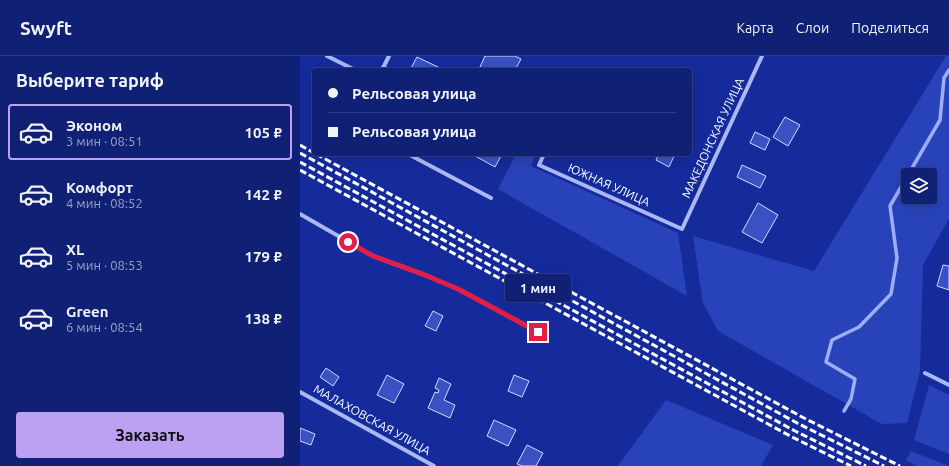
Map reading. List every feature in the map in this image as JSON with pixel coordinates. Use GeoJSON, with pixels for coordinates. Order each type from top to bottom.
{"type":"FeatureCollection","features":[{"type":"Feature","properties":{"kind":"street"},"geometry":{"type":"LineString","coordinates":[[327,56],[351,68]]}},
{"type":"Feature","properties":{"kind":"street"},"geometry":{"type":"LineString","coordinates":[[383,68],[389,56]]}},
{"type":"Feature","properties":{"kind":"street","name":"МАКЕДОНСКАЯ УЛИЦА"},"geometry":{"type":"LineString","coordinates":[[682,229],[762,56]]}},
{"type":"Feature","properties":{"kind":"street"},"geometry":{"type":"LineString","coordinates":[[412,156],[491,198]]}},
{"type":"Feature","properties":{"kind":"street","name":"ЮЖНАЯ УЛИЦА"},"geometry":{"type":"LineString","coordinates":[[543,156],[539,165],[682,229]]}},
{"type":"Feature","properties":{"kind":"street"},"geometry":{"type":"LineString","coordinates":[[300,214],[373,256],[458,289],[538,332]]}},
{"type":"Feature","properties":{"kind":"street"},"geometry":{"type":"LineString","coordinates":[[925,373],[949,385]]}},
{"type":"Feature","properties":{"kind":"street","name":"МАЛАХОВСКАЯ УЛИЦА"},"geometry":{"type":"LineString","coordinates":[[300,392],[434,466]]}},
{"type":"Feature","properties":{"kind":"shaded area"},"geometry":{"type":"Polygon","coordinates":[[[946,56],[949,56],[949,219],[923,265],[920,371],[907,423],[882,424],[718,331],[703,303],[693,236],[814,271],[946,56]]]}},
{"type":"Feature","properties":{"kind":"shaded area"},"geometry":{"type":"Polygon","coordinates":[[[515,156],[535,156],[531,166],[678,233],[687,296],[498,189],[515,156]]]}},
{"type":"Feature","properties":{"kind":"shaded area"},"geometry":{"type":"Polygon","coordinates":[[[929,385],[949,395],[949,454],[914,440],[929,385]]]}},
{"type":"Feature","properties":{"kind":"shaded area"},"geometry":{"type":"Polygon","coordinates":[[[666,400],[773,445],[761,466],[618,466],[666,400]]]}},
{"type":"Feature","properties":{"kind":"shaded area"},"geometry":{"type":"Polygon","coordinates":[[[911,451],[949,466],[917,466],[906,460],[911,451]]]}},
{"type":"Feature","properties":{"kind":"building"},"geometry":{"type":"Polygon","coordinates":[[[485,56],[515,56],[521,59],[516,68],[480,67],[485,56]]]}},
{"type":"Feature","properties":{"kind":"building"},"geometry":{"type":"Polygon","coordinates":[[[417,57],[440,68],[411,68],[417,57]]]}},
{"type":"Feature","properties":{"kind":"building"},"geometry":{"type":"Polygon","coordinates":[[[785,117],[800,125],[788,146],[773,137],[785,117]]]}},
{"type":"Feature","properties":{"kind":"building"},"geometry":{"type":"Polygon","coordinates":[[[755,132],[770,139],[765,150],[750,143],[755,132]]]}},
{"type":"Feature","properties":{"kind":"building"},"geometry":{"type":"Polygon","coordinates":[[[475,156],[501,156],[495,167],[475,156]]]}},
{"type":"Feature","properties":{"kind":"building"},"geometry":{"type":"Polygon","coordinates":[[[658,156],[674,156],[669,167],[656,160],[658,156]]]}},
{"type":"Feature","properties":{"kind":"building"},"geometry":{"type":"Polygon","coordinates":[[[742,165],[766,176],[760,188],[737,177],[742,165]]]}},
{"type":"Feature","properties":{"kind":"building"},"geometry":{"type":"Polygon","coordinates":[[[758,203],[778,215],[762,243],[742,232],[758,203]]]}},
{"type":"Feature","properties":{"kind":"building"},"geometry":{"type":"Polygon","coordinates":[[[943,265],[949,266],[949,290],[937,286],[943,265]]]}},
{"type":"Feature","properties":{"kind":"building"},"geometry":{"type":"Polygon","coordinates":[[[433,311],[443,316],[436,331],[425,326],[433,311]]]}},
{"type":"Feature","properties":{"kind":"building"},"geometry":{"type":"Polygon","coordinates":[[[326,368],[339,377],[333,386],[320,377],[326,368]]]}},
{"type":"Feature","properties":{"kind":"building"},"geometry":{"type":"Polygon","coordinates":[[[387,375],[404,384],[394,403],[377,395],[387,375]]]}},
{"type":"Feature","properties":{"kind":"building"},"geometry":{"type":"Polygon","coordinates":[[[514,375],[529,381],[522,397],[508,391],[514,375]]]}},
{"type":"Feature","properties":{"kind":"building"},"geometry":{"type":"Polygon","coordinates":[[[439,378],[451,384],[444,400],[455,405],[450,418],[428,408],[435,392],[438,393],[439,390],[435,388],[439,378]]]}},
{"type":"Feature","properties":{"kind":"building"},"geometry":{"type":"Polygon","coordinates":[[[494,420],[516,430],[508,446],[487,436],[494,420]]]}},
{"type":"Feature","properties":{"kind":"building"},"geometry":{"type":"Polygon","coordinates":[[[300,428],[315,434],[311,445],[300,441],[300,428]]]}},
{"type":"Feature","properties":{"kind":"building"},"geometry":{"type":"Polygon","coordinates":[[[527,445],[543,453],[536,466],[522,466],[517,464],[527,445]]]}},
{"type":"Feature","properties":{"kind":"waterway"},"geometry":{"type":"LineString","coordinates":[[844,411],[851,399],[855,379],[826,362],[832,340],[859,327],[891,294],[897,258],[890,206],[940,120],[944,78],[949,70]]}},
{"type":"Feature","properties":{"kind":"railway"},"geometry":{"type":"LineString","coordinates":[[300,145],[312,152]]}},
{"type":"Feature","properties":{"kind":"railway"},"geometry":{"type":"LineString","coordinates":[[300,153],[799,424],[884,466]]}},
{"type":"Feature","properties":{"kind":"railway"},"geometry":{"type":"LineString","coordinates":[[320,156],[804,418],[900,466]]}},
{"type":"Feature","properties":{"kind":"railway"},"geometry":{"type":"LineString","coordinates":[[300,162],[795,431],[866,466]]}},
{"type":"Feature","properties":{"kind":"railway"},"geometry":{"type":"LineString","coordinates":[[300,170],[792,437],[851,466]]}},
{"type":"Feature","properties":{"kind":"route"},"geometry":{"type":"LineString","coordinates":[[348,242],[373,256],[458,289],[538,332]]}}]}
